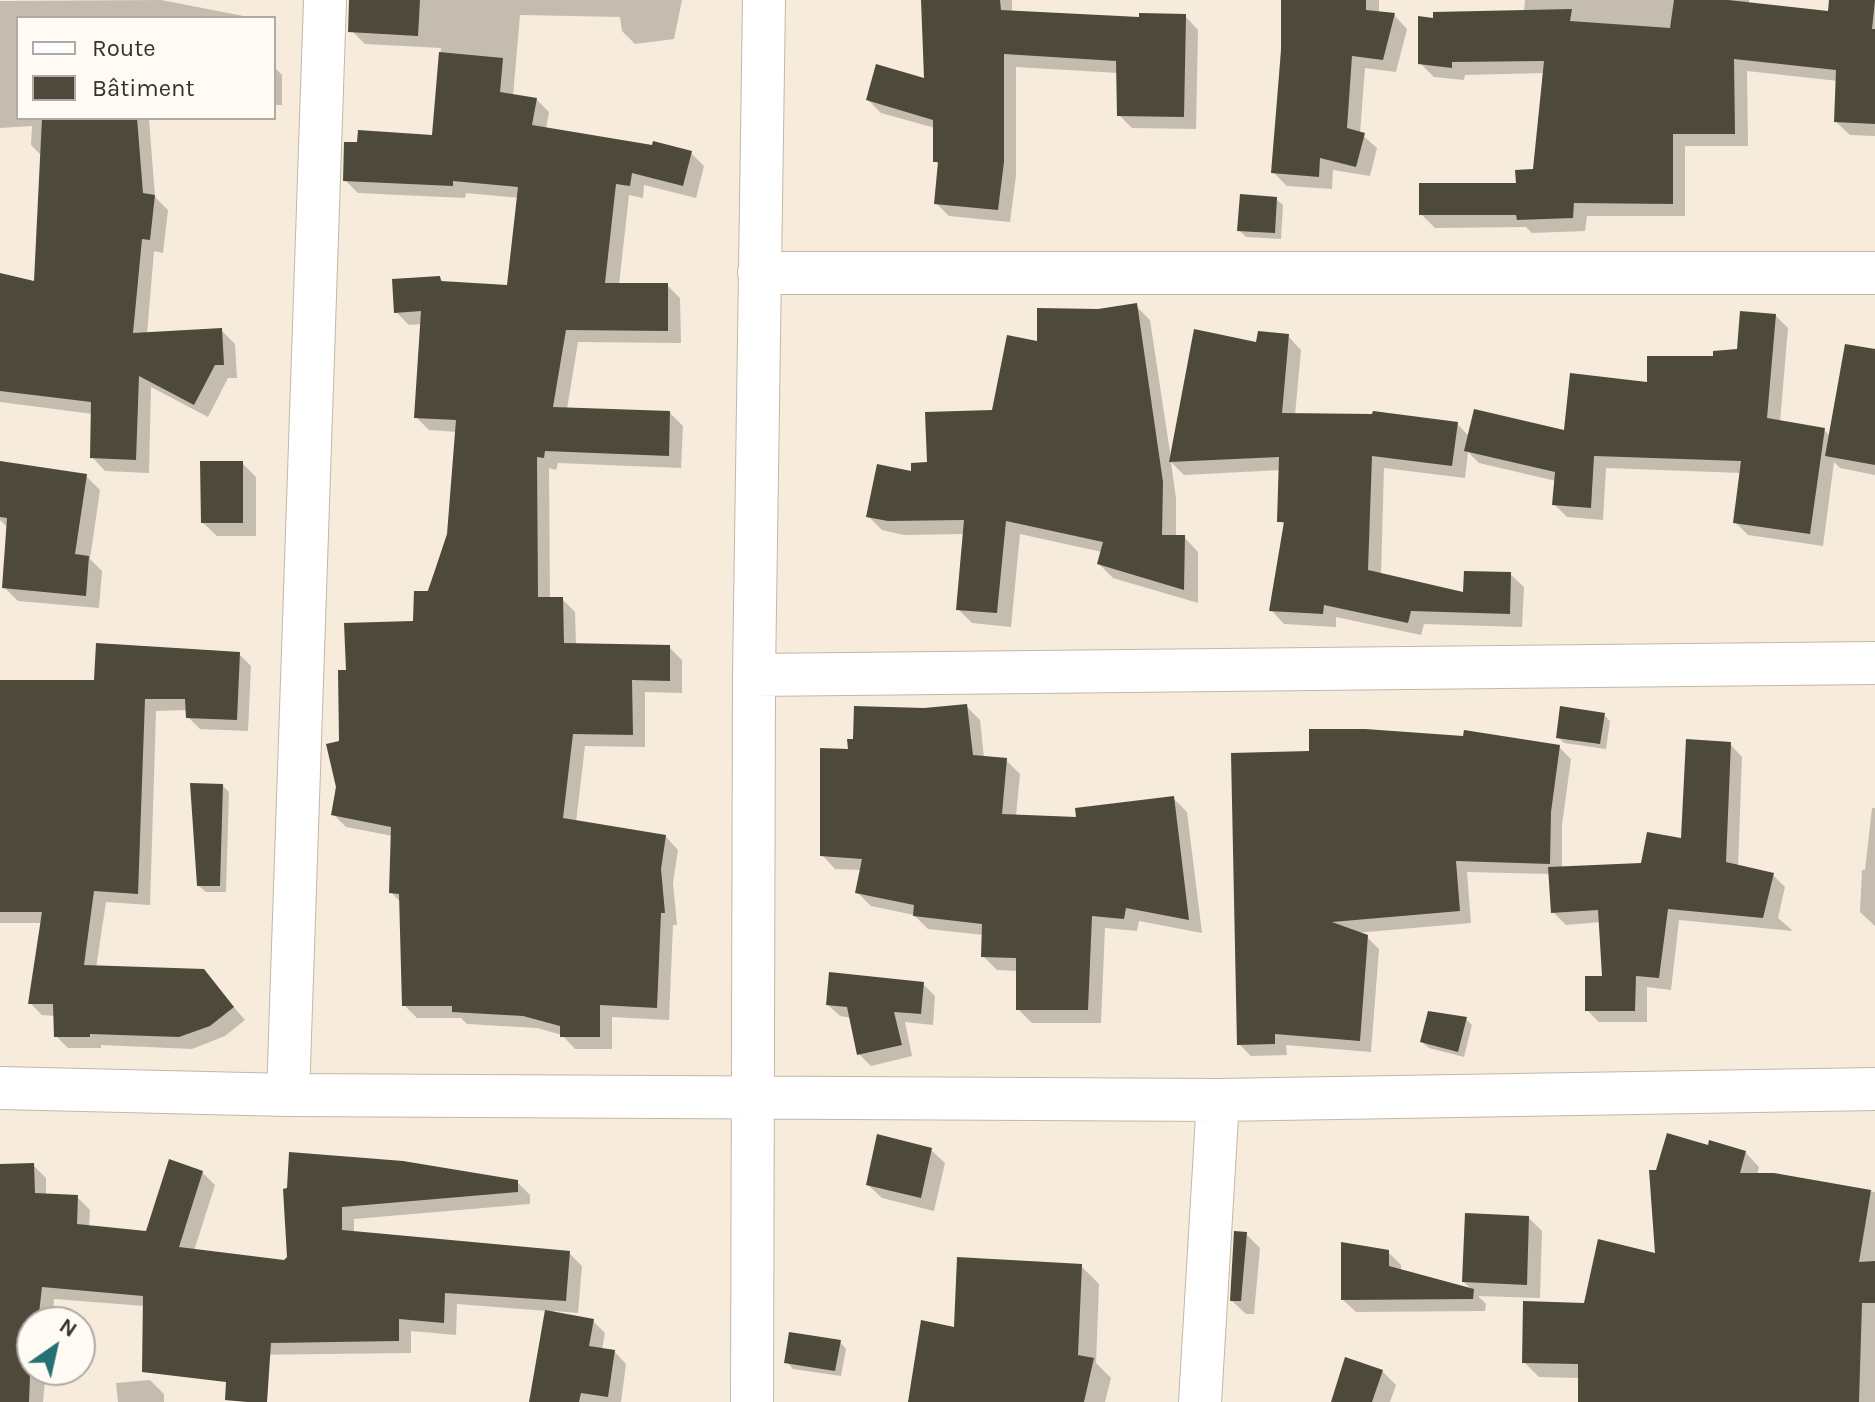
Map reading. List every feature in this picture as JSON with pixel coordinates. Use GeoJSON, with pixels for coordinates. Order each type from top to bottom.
{"type":"FeatureCollection","features":[{"type":"Feature","properties":{"kind":"street"},"geometry":{"type":"LineString","coordinates":[[288,1095],[325,0]]}},
{"type":"Feature","properties":{"kind":"street"},"geometry":{"type":"LineString","coordinates":[[752,1402],[754,675],[764,0]]}},
{"type":"Feature","properties":{"kind":"street"},"geometry":{"type":"LineString","coordinates":[[759,273],[1875,273]]}},
{"type":"Feature","properties":{"kind":"street"},"geometry":{"type":"LineString","coordinates":[[754,675],[1875,663]]}},
{"type":"Feature","properties":{"kind":"street"},"geometry":{"type":"LineString","coordinates":[[0,1088],[288,1095],[1218,1100],[1875,1089]]}},
{"type":"Feature","properties":{"kind":"street"},"geometry":{"type":"LineString","coordinates":[[1200,1402],[1218,1100]]}},
{"type":"Feature","properties":{"kind":"building"},"geometry":{"type":"Polygon","coordinates":[[[349,0],[420,0],[418,36],[348,32],[349,0]]]}},
{"type":"Feature","properties":{"kind":"building"},"geometry":{"type":"Polygon","coordinates":[[[921,0],[1000,0],[1001,10],[1139,17],[1139,13],[1186,14],[1184,117],[1117,116],[1116,61],[1004,54],[1004,162],[998,210],[934,204],[938,162],[933,162],[933,120],[866,100],[876,64],[924,78],[921,0]]]}},
{"type":"Feature","properties":{"kind":"building"},"geometry":{"type":"Polygon","coordinates":[[[1281,0],[1366,0],[1366,10],[1395,13],[1383,60],[1352,56],[1347,128],[1365,133],[1356,167],[1320,158],[1319,177],[1271,173],[1281,51],[1281,0]]]}},
{"type":"Feature","properties":{"kind":"building"},"geometry":{"type":"Polygon","coordinates":[[[1674,0],[1728,0],[1828,11],[1829,0],[1875,0],[1872,29],[1875,29],[1875,124],[1834,122],[1836,70],[1734,59],[1735,134],[1673,134],[1673,204],[1574,203],[1573,218],[1517,220],[1516,215],[1419,215],[1419,183],[1516,183],[1515,170],[1533,169],[1544,61],[1452,62],[1452,68],[1418,64],[1418,16],[1433,18],[1433,12],[1572,9],[1570,21],[1670,28],[1674,0]]]}},
{"type":"Feature","properties":{"kind":"building"},"geometry":{"type":"Polygon","coordinates":[[[439,52],[503,58],[500,92],[537,98],[532,125],[652,145],[653,141],[692,151],[683,186],[632,173],[630,186],[616,184],[605,283],[668,283],[668,331],[566,330],[553,407],[670,411],[669,456],[545,451],[544,458],[537,457],[538,597],[563,597],[564,643],[670,645],[670,681],[632,680],[633,735],[573,734],[563,818],[666,835],[661,869],[665,913],[661,913],[657,1008],[600,1005],[600,1037],[560,1037],[560,1026],[523,1016],[452,1012],[452,1006],[402,1006],[399,894],[389,893],[391,827],[331,815],[336,787],[326,744],[339,741],[338,670],[346,670],[344,623],[413,621],[414,591],[428,591],[447,534],[456,420],[414,418],[421,311],[394,313],[392,279],[440,276],[441,281],[507,285],[518,187],[453,181],[453,186],[343,181],[344,142],[357,142],[358,130],[432,135],[439,52]]]}},
{"type":"Feature","properties":{"kind":"building"},"geometry":{"type":"Polygon","coordinates":[[[42,120],[137,120],[143,193],[155,195],[150,240],[142,239],[133,333],[222,328],[224,365],[215,365],[194,405],[139,376],[136,460],[90,458],[91,402],[0,391],[0,273],[34,281],[42,120]]]}},
{"type":"Feature","properties":{"kind":"building"},"geometry":{"type":"Polygon","coordinates":[[[1240,194],[1277,197],[1275,233],[1237,231],[1240,194]]]}},
{"type":"Feature","properties":{"kind":"building"},"geometry":{"type":"Polygon","coordinates":[[[1137,303],[1163,482],[1162,535],[1185,535],[1184,590],[1097,564],[1103,542],[1006,521],[997,613],[956,610],[964,520],[888,521],[866,517],[877,464],[911,471],[911,463],[927,462],[925,412],[992,410],[1007,335],[1037,341],[1037,308],[1098,309],[1137,303]]]}},
{"type":"Feature","properties":{"kind":"building"},"geometry":{"type":"Polygon","coordinates":[[[1740,311],[1776,314],[1767,418],[1825,428],[1810,534],[1733,523],[1741,461],[1594,456],[1591,508],[1552,505],[1555,472],[1464,451],[1474,409],[1564,430],[1570,373],[1647,382],[1647,356],[1713,356],[1713,351],[1737,349],[1740,311]]]}},
{"type":"Feature","properties":{"kind":"building"},"geometry":{"type":"Polygon","coordinates":[[[1194,329],[1256,342],[1258,331],[1289,334],[1282,413],[1372,414],[1373,411],[1458,422],[1452,466],[1372,456],[1368,570],[1463,592],[1464,571],[1511,572],[1510,614],[1411,611],[1408,623],[1324,605],[1323,614],[1269,611],[1284,522],[1277,522],[1279,457],[1169,462],[1194,329]]]}},
{"type":"Feature","properties":{"kind":"building"},"geometry":{"type":"Polygon","coordinates":[[[1845,344],[1875,349],[1875,465],[1825,456],[1845,344]]]}},
{"type":"Feature","properties":{"kind":"building"},"geometry":{"type":"Polygon","coordinates":[[[0,461],[87,474],[75,554],[89,556],[86,596],[2,588],[7,518],[0,517],[0,461]]]}},
{"type":"Feature","properties":{"kind":"building"},"geometry":{"type":"Polygon","coordinates":[[[200,461],[243,461],[243,523],[201,523],[200,461]]]}},
{"type":"Feature","properties":{"kind":"building"},"geometry":{"type":"Polygon","coordinates":[[[96,643],[240,652],[237,720],[186,718],[185,699],[145,699],[138,894],[94,891],[84,965],[204,969],[234,1007],[210,1026],[179,1037],[90,1034],[90,1037],[54,1037],[53,1004],[28,1004],[42,912],[0,912],[0,680],[94,680],[96,643]]]}},
{"type":"Feature","properties":{"kind":"building"},"geometry":{"type":"Polygon","coordinates":[[[967,704],[973,755],[1007,758],[1002,814],[1076,817],[1075,808],[1174,796],[1189,920],[1126,908],[1124,919],[1092,916],[1088,1010],[1016,1010],[1016,958],[981,957],[982,924],[913,916],[914,905],[855,893],[862,859],[820,856],[820,748],[848,749],[847,739],[853,739],[854,706],[924,708],[967,704]]]}},
{"type":"Feature","properties":{"kind":"building"},"geometry":{"type":"Polygon","coordinates":[[[1560,706],[1605,713],[1600,744],[1556,738],[1560,706]]]}},
{"type":"Feature","properties":{"kind":"building"},"geometry":{"type":"Polygon","coordinates":[[[1309,729],[1365,729],[1463,736],[1464,730],[1560,745],[1551,812],[1550,864],[1456,861],[1460,911],[1332,922],[1368,935],[1360,1041],[1275,1034],[1275,1044],[1237,1045],[1231,753],[1309,751],[1309,729]]]}},
{"type":"Feature","properties":{"kind":"building"},"geometry":{"type":"Polygon","coordinates":[[[1686,739],[1731,742],[1726,862],[1774,873],[1763,918],[1668,909],[1659,978],[1636,976],[1635,1011],[1585,1011],[1585,976],[1602,976],[1598,910],[1551,913],[1548,867],[1641,863],[1647,832],[1681,838],[1686,739]]]}},
{"type":"Feature","properties":{"kind":"building"},"geometry":{"type":"Polygon","coordinates":[[[190,783],[223,784],[220,886],[197,886],[190,783]]]}},
{"type":"Feature","properties":{"kind":"building"},"geometry":{"type":"Polygon","coordinates":[[[829,972],[924,982],[921,1014],[894,1012],[902,1045],[857,1055],[847,1007],[826,1005],[829,972]]]}},
{"type":"Feature","properties":{"kind":"building"},"geometry":{"type":"Polygon","coordinates":[[[1428,1011],[1467,1017],[1458,1052],[1420,1042],[1428,1011]]]}},
{"type":"Feature","properties":{"kind":"building"},"geometry":{"type":"Polygon","coordinates":[[[1667,1133],[1708,1145],[1709,1140],[1746,1151],[1740,1173],[1774,1173],[1871,1190],[1859,1262],[1875,1261],[1875,1303],[1862,1303],[1859,1402],[1578,1402],[1578,1364],[1522,1363],[1523,1301],[1584,1303],[1598,1239],[1655,1253],[1649,1170],[1656,1170],[1667,1133]]]}},
{"type":"Feature","properties":{"kind":"building"},"geometry":{"type":"Polygon","coordinates":[[[877,1134],[932,1148],[921,1198],[866,1185],[877,1134]]]}},
{"type":"Feature","properties":{"kind":"building"},"geometry":{"type":"Polygon","coordinates":[[[289,1152],[403,1161],[518,1180],[518,1192],[342,1207],[342,1230],[570,1251],[566,1301],[445,1293],[444,1323],[399,1319],[399,1341],[271,1343],[267,1402],[247,1402],[225,1400],[226,1382],[142,1372],[143,1296],[42,1287],[40,1306],[16,1306],[16,1386],[30,1386],[29,1402],[0,1402],[0,1164],[34,1163],[35,1193],[78,1195],[77,1224],[146,1231],[169,1159],[203,1171],[179,1247],[284,1260],[287,1257],[283,1189],[287,1188],[289,1152]]]}},
{"type":"Feature","properties":{"kind":"building"},"geometry":{"type":"Polygon","coordinates":[[[1465,1213],[1529,1216],[1527,1285],[1462,1282],[1465,1213]]]}},
{"type":"Feature","properties":{"kind":"building"},"geometry":{"type":"Polygon","coordinates":[[[1234,1231],[1247,1232],[1241,1301],[1230,1301],[1234,1231]]]}},
{"type":"Feature","properties":{"kind":"building"},"geometry":{"type":"Polygon","coordinates":[[[1341,1242],[1389,1250],[1389,1266],[1474,1289],[1473,1299],[1341,1300],[1341,1242]]]}},
{"type":"Feature","properties":{"kind":"building"},"geometry":{"type":"Polygon","coordinates":[[[957,1257],[1082,1264],[1078,1355],[1094,1358],[1084,1402],[908,1402],[921,1320],[954,1327],[957,1257]]]}},
{"type":"Feature","properties":{"kind":"building"},"geometry":{"type":"Polygon","coordinates":[[[545,1310],[594,1319],[589,1346],[615,1350],[608,1397],[581,1393],[579,1402],[529,1402],[545,1310]]]}},
{"type":"Feature","properties":{"kind":"building"},"geometry":{"type":"Polygon","coordinates":[[[789,1332],[841,1340],[835,1371],[784,1363],[789,1332]]]}},
{"type":"Feature","properties":{"kind":"building"},"geometry":{"type":"Polygon","coordinates":[[[1345,1357],[1383,1370],[1372,1402],[1331,1402],[1345,1357]]]}}]}
